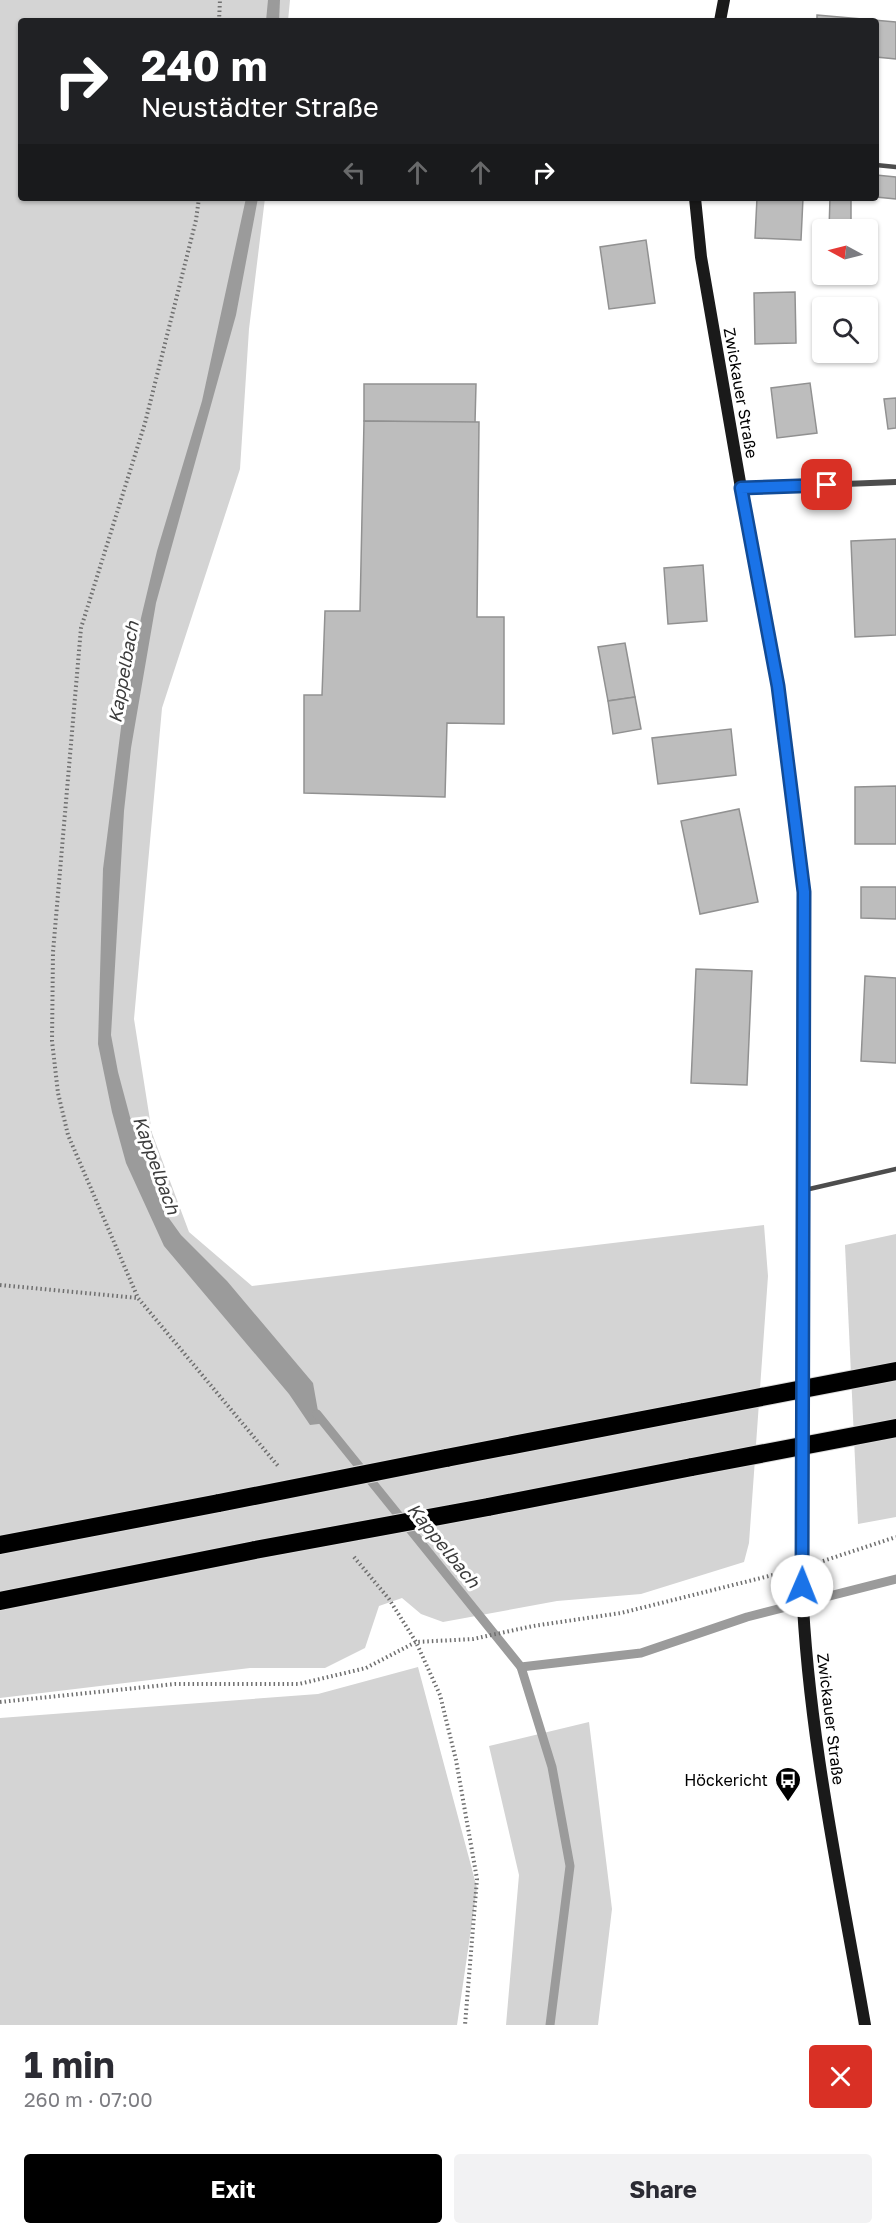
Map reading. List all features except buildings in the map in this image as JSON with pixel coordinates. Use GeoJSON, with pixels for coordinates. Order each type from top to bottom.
{"type":"FeatureCollection","features":[{"type":"Feature","properties":{"kind":"highway"},"geometry":{"type":"LineString","coordinates":[[0,1545],[896,1371]]}},
{"type":"Feature","properties":{"kind":"highway"},"geometry":{"type":"LineString","coordinates":[[0,1601],[896,1428]]}},
{"type":"Feature","properties":{"kind":"main road"},"geometry":{"type":"LineString","coordinates":[[721,18],[724,0]]}},
{"type":"Feature","properties":{"kind":"main road","name":"Zwickauer Straße"},"geometry":{"type":"LineString","coordinates":[[695,201],[701,256],[778,686],[804,892],[805,1190],[802,1568],[804,1635],[823,1787],[865,2025]]}},
{"type":"Feature","properties":{"kind":"street"},"geometry":{"type":"LineString","coordinates":[[741,488],[896,482]]}},
{"type":"Feature","properties":{"kind":"lane"},"geometry":{"type":"LineString","coordinates":[[879,165],[896,167]]}},
{"type":"Feature","properties":{"kind":"lane"},"geometry":{"type":"LineString","coordinates":[[805,1190],[896,1169]]}},
{"type":"Feature","properties":{"kind":"path"},"geometry":{"type":"LineString","coordinates":[[219,18],[220,0]]}},
{"type":"Feature","properties":{"kind":"path"},"geometry":{"type":"LineString","coordinates":[[199,201],[196,220],[145,423],[81,628],[53,952],[52,1041],[58,1093],[68,1135],[138,1298],[283,1471]]}},
{"type":"Feature","properties":{"kind":"path"},"geometry":{"type":"LineString","coordinates":[[0,1285],[138,1298]]}},
{"type":"Feature","properties":{"kind":"path"},"geometry":{"type":"LineString","coordinates":[[0,1702],[174,1684],[299,1684],[366,1668],[416,1642],[473,1639],[533,1626],[621,1613],[802,1568],[896,1537]]}},
{"type":"Feature","properties":{"kind":"path"},"geometry":{"type":"LineString","coordinates":[[351,1553],[389,1599],[416,1642],[440,1695],[456,1760],[477,1878],[465,2025]]}},
{"type":"Feature","properties":{"kind":"shaded area"},"geometry":{"type":"Polygon","coordinates":[[[0,0],[290,0],[288,18],[18,18],[18,201],[265,201],[249,329],[240,469],[162,708],[134,1019],[152,1133],[189,1232],[252,1286],[764,1225],[768,1276],[749,1543],[744,1562],[641,1594],[557,1601],[443,1622],[421,1614],[402,1598],[379,1606],[365,1648],[325,1668],[250,1668],[0,1698],[0,0]]]}},
{"type":"Feature","properties":{"kind":"shaded area"},"geometry":{"type":"Polygon","coordinates":[[[268,0],[280,0],[279,18],[266,18],[268,0]]]}},
{"type":"Feature","properties":{"kind":"shaded area"},"geometry":{"type":"Polygon","coordinates":[[[245,201],[257,201],[236,315],[156,603],[131,748],[124,811],[111,1035],[130,1117],[163,1210],[181,1235],[227,1281],[313,1383],[318,1411],[327,1423],[310,1425],[289,1394],[164,1246],[126,1163],[112,1112],[98,1044],[103,869],[124,704],[157,551],[202,401],[245,201]]]}},
{"type":"Feature","properties":{"kind":"shaded area"},"geometry":{"type":"Polygon","coordinates":[[[896,1234],[896,1517],[858,1524],[845,1245],[896,1234]]]}},
{"type":"Feature","properties":{"kind":"shaded area"},"geometry":{"type":"Polygon","coordinates":[[[418,1667],[477,1888],[457,2025],[0,2025],[0,1718],[318,1694],[418,1667]]]}},
{"type":"Feature","properties":{"kind":"shaded area"},"geometry":{"type":"Polygon","coordinates":[[[589,1722],[612,1909],[598,2025],[506,2025],[519,1875],[489,1746],[589,1722]]]}},
{"type":"Feature","properties":{"kind":"waterway","name":"Kappelbach"},"geometry":{"type":"LineString","coordinates":[[317,1414],[521,1667],[552,1767],[570,1866],[550,2025]]}},
{"type":"Feature","properties":{"kind":"waterway"},"geometry":{"type":"LineString","coordinates":[[521,1667],[641,1653],[747,1617],[896,1579]]}},
{"type":"Feature","properties":{"kind":"place","name":"Höckericht"},"geometry":{"type":"Point","coordinates":[788,1803]}},
{"type":"Feature","properties":{"kind":"route"},"geometry":{"type":"LineString","coordinates":[[802,1586],[804,892],[778,686],[741,488],[827,485]]}}]}
